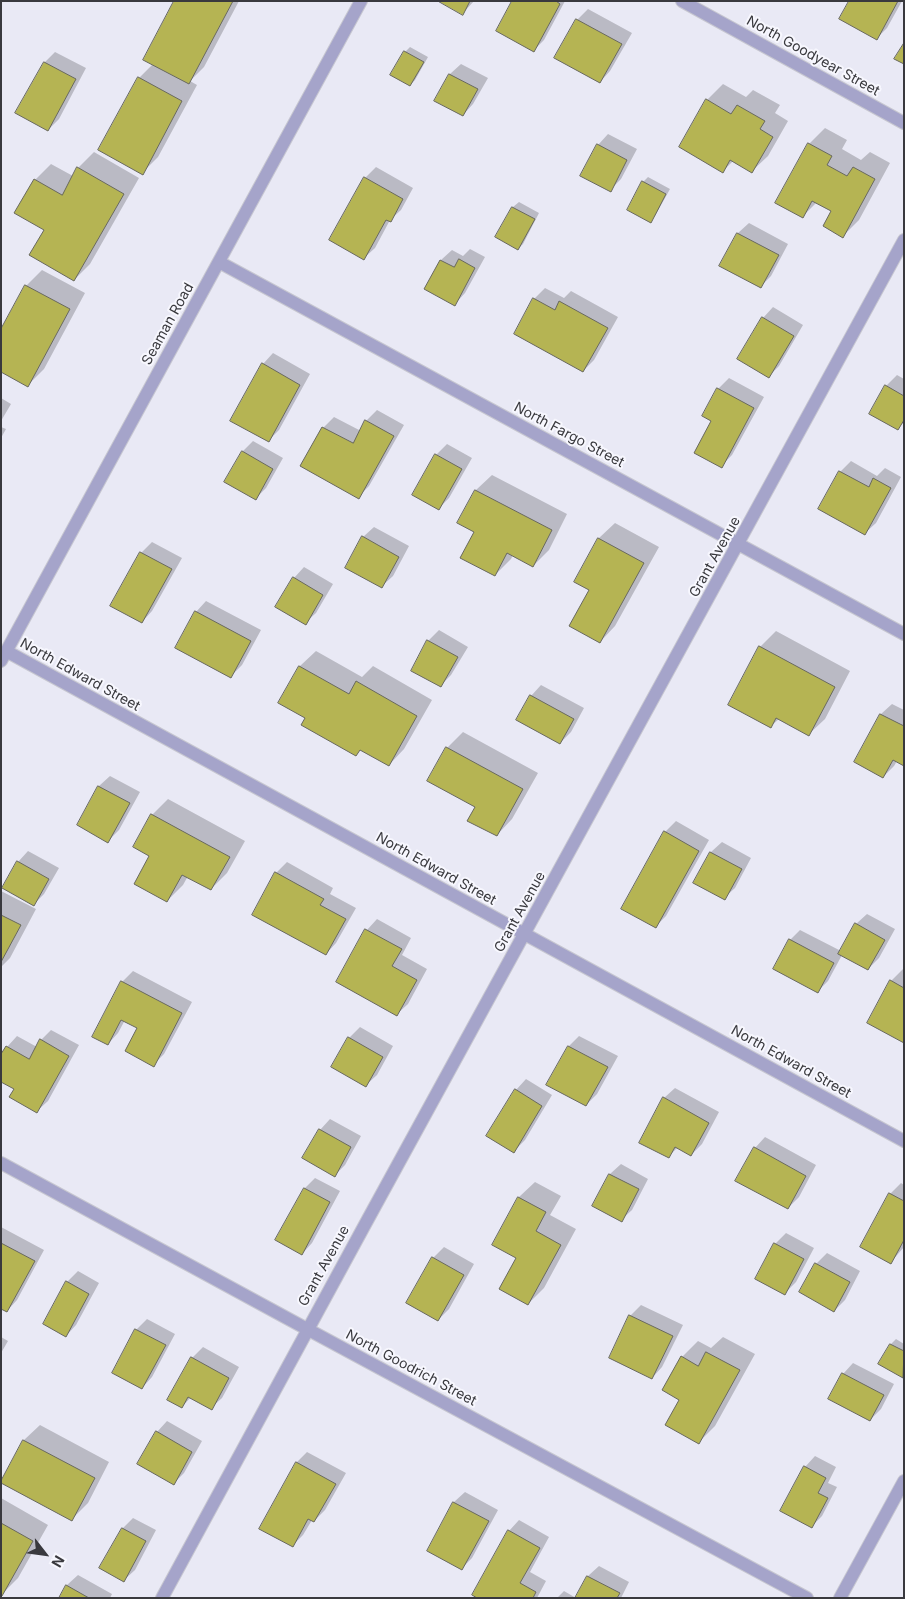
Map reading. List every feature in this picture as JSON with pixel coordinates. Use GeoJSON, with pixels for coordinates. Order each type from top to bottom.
{"type":"FeatureCollection","features":[{"type":"Feature","properties":{"kind":"street","name":"Seaman Road"},"geometry":{"type":"LineString","coordinates":[[4,656],[361,1]]}},
{"type":"Feature","properties":{"kind":"street","name":"North Goodyear Street"},"geometry":{"type":"LineString","coordinates":[[682,1],[904,123]]}},
{"type":"Feature","properties":{"kind":"street","name":"Grant Avenue"},"geometry":{"type":"LineString","coordinates":[[162,1598],[307,1329],[904,240]]}},
{"type":"Feature","properties":{"kind":"street","name":"North Fargo Street"},"geometry":{"type":"LineString","coordinates":[[219,262],[904,634]]}},
{"type":"Feature","properties":{"kind":"street","name":"North Edward Street"},"geometry":{"type":"LineString","coordinates":[[4,656],[524,934],[904,1141]]}},
{"type":"Feature","properties":{"kind":"street","name":"North Goodrich Street"},"geometry":{"type":"LineString","coordinates":[[1,1163],[807,1598]]}},
{"type":"Feature","properties":{"kind":"street"},"geometry":{"type":"LineString","coordinates":[[840,1598],[904,1481]]}},
{"type":"Feature","properties":{"kind":"building"},"geometry":{"type":"Polygon","coordinates":[[[174,1],[233,1],[189,84],[143,60],[174,1]]]}},
{"type":"Feature","properties":{"kind":"building"},"geometry":{"type":"Polygon","coordinates":[[[438,1],[470,1],[463,15],[438,1]]]}},
{"type":"Feature","properties":{"kind":"building"},"geometry":{"type":"Polygon","coordinates":[[[512,1],[556,1],[560,4],[534,52],[496,31],[512,1]]]}},
{"type":"Feature","properties":{"kind":"building"},"geometry":{"type":"Polygon","coordinates":[[[849,1],[898,1],[877,40],[839,19],[849,1]]]}},
{"type":"Feature","properties":{"kind":"building"},"geometry":{"type":"Polygon","coordinates":[[[576,19],[622,44],[600,83],[554,58],[576,19]]]}},
{"type":"Feature","properties":{"kind":"building"},"geometry":{"type":"Polygon","coordinates":[[[904,43],[904,64],[894,59],[904,43]]]}},
{"type":"Feature","properties":{"kind":"building"},"geometry":{"type":"Polygon","coordinates":[[[404,51],[424,62],[410,86],[390,75],[404,51]]]}},
{"type":"Feature","properties":{"kind":"building"},"geometry":{"type":"Polygon","coordinates":[[[44,62],[76,79],[48,131],[15,113],[44,62]]]}},
{"type":"Feature","properties":{"kind":"building"},"geometry":{"type":"Polygon","coordinates":[[[449,74],[478,89],[463,116],[434,101],[449,74]]]}},
{"type":"Feature","properties":{"kind":"building"},"geometry":{"type":"Polygon","coordinates":[[[138,77],[182,101],[143,175],[98,150],[138,77]]]}},
{"type":"Feature","properties":{"kind":"building"},"geometry":{"type":"Polygon","coordinates":[[[706,99],[731,114],[737,105],[765,121],[760,129],[773,137],[752,173],[730,160],[723,173],[679,147],[706,99]]]}},
{"type":"Feature","properties":{"kind":"building"},"geometry":{"type":"Polygon","coordinates":[[[808,143],[832,156],[827,165],[847,176],[853,167],[875,179],[843,238],[823,226],[831,211],[812,201],[803,218],[775,203],[808,143]]]}},
{"type":"Feature","properties":{"kind":"building"},"geometry":{"type":"Polygon","coordinates":[[[597,144],[627,160],[611,192],[580,176],[597,144]]]}},
{"type":"Feature","properties":{"kind":"building"},"geometry":{"type":"Polygon","coordinates":[[[77,167],[124,194],[74,281],[29,255],[44,230],[14,213],[34,179],[62,195],[77,167]]]}},
{"type":"Feature","properties":{"kind":"building"},"geometry":{"type":"Polygon","coordinates":[[[364,177],[403,199],[391,222],[386,220],[364,260],[329,240],[364,177]]]}},
{"type":"Feature","properties":{"kind":"building"},"geometry":{"type":"Polygon","coordinates":[[[642,181],[666,194],[651,223],[627,210],[642,181]]]}},
{"type":"Feature","properties":{"kind":"building"},"geometry":{"type":"Polygon","coordinates":[[[512,207],[535,219],[518,250],[495,237],[512,207]]]}},
{"type":"Feature","properties":{"kind":"building"},"geometry":{"type":"Polygon","coordinates":[[[737,233],[779,255],[761,288],[719,266],[737,233]]]}},
{"type":"Feature","properties":{"kind":"building"},"geometry":{"type":"Polygon","coordinates":[[[459,259],[475,268],[455,306],[424,289],[440,260],[454,267],[459,259]]]}},
{"type":"Feature","properties":{"kind":"building"},"geometry":{"type":"Polygon","coordinates":[[[25,285],[70,309],[28,387],[1,372],[1,329],[25,285]]]}},
{"type":"Feature","properties":{"kind":"building"},"geometry":{"type":"Polygon","coordinates":[[[533,298],[555,310],[559,301],[608,328],[583,372],[514,334],[533,298]]]}},
{"type":"Feature","properties":{"kind":"building"},"geometry":{"type":"Polygon","coordinates":[[[762,317],[794,336],[769,378],[737,359],[762,317]]]}},
{"type":"Feature","properties":{"kind":"building"},"geometry":{"type":"Polygon","coordinates":[[[262,363],[300,385],[269,442],[230,421],[262,363]]]}},
{"type":"Feature","properties":{"kind":"building"},"geometry":{"type":"Polygon","coordinates":[[[885,385],[904,396],[904,420],[898,430],[869,414],[885,385]]]}},
{"type":"Feature","properties":{"kind":"building"},"geometry":{"type":"Polygon","coordinates":[[[717,388],[754,408],[722,468],[694,453],[711,421],[702,416],[717,388]]]}},
{"type":"Feature","properties":{"kind":"building"},"geometry":{"type":"Polygon","coordinates":[[[365,420],[394,436],[359,499],[300,466],[322,427],[353,443],[365,420]]]}},
{"type":"Feature","properties":{"kind":"building"},"geometry":{"type":"Polygon","coordinates":[[[242,451],[273,469],[256,500],[224,482],[242,451]]]}},
{"type":"Feature","properties":{"kind":"building"},"geometry":{"type":"Polygon","coordinates":[[[435,454],[462,469],[439,510],[412,495],[435,454]]]}},
{"type":"Feature","properties":{"kind":"building"},"geometry":{"type":"Polygon","coordinates":[[[839,471],[869,487],[873,478],[891,488],[865,535],[818,509],[839,471]]]}},
{"type":"Feature","properties":{"kind":"building"},"geometry":{"type":"Polygon","coordinates":[[[475,490],[552,530],[533,567],[507,553],[495,576],[460,558],[474,532],[457,523],[475,490]]]}},
{"type":"Feature","properties":{"kind":"building"},"geometry":{"type":"Polygon","coordinates":[[[362,536],[399,557],[382,588],[345,568],[362,536]]]}},
{"type":"Feature","properties":{"kind":"building"},"geometry":{"type":"Polygon","coordinates":[[[598,538],[644,563],[600,643],[569,626],[589,590],[574,582],[598,538]]]}},
{"type":"Feature","properties":{"kind":"building"},"geometry":{"type":"Polygon","coordinates":[[[140,552],[172,569],[142,623],[110,606],[140,552]]]}},
{"type":"Feature","properties":{"kind":"building"},"geometry":{"type":"Polygon","coordinates":[[[293,577],[323,595],[306,625],[275,607],[293,577]]]}},
{"type":"Feature","properties":{"kind":"building"},"geometry":{"type":"Polygon","coordinates":[[[195,611],[251,641],[231,678],[175,648],[195,611]]]}},
{"type":"Feature","properties":{"kind":"building"},"geometry":{"type":"Polygon","coordinates":[[[427,640],[458,657],[441,687],[411,671],[427,640]]]}},
{"type":"Feature","properties":{"kind":"building"},"geometry":{"type":"Polygon","coordinates":[[[759,646],[835,687],[809,736],[776,718],[771,728],[728,705],[759,646]]]}},
{"type":"Feature","properties":{"kind":"building"},"geometry":{"type":"Polygon","coordinates":[[[299,666],[349,694],[356,681],[417,716],[389,766],[360,750],[356,756],[301,725],[305,718],[278,703],[299,666]]]}},
{"type":"Feature","properties":{"kind":"building"},"geometry":{"type":"Polygon","coordinates":[[[530,695],[574,719],[560,744],[516,720],[530,695]]]}},
{"type":"Feature","properties":{"kind":"building"},"geometry":{"type":"Polygon","coordinates":[[[880,714],[904,726],[904,766],[893,760],[883,778],[854,762],[880,714]]]}},
{"type":"Feature","properties":{"kind":"building"},"geometry":{"type":"Polygon","coordinates":[[[446,747],[523,789],[497,836],[467,821],[475,807],[427,781],[446,747]]]}},
{"type":"Feature","properties":{"kind":"building"},"geometry":{"type":"Polygon","coordinates":[[[98,786],[130,803],[108,843],[77,825],[98,786]]]}},
{"type":"Feature","properties":{"kind":"building"},"geometry":{"type":"Polygon","coordinates":[[[151,814],[230,857],[211,890],[182,875],[167,902],[134,884],[149,856],[133,847],[151,814]]]}},
{"type":"Feature","properties":{"kind":"building"},"geometry":{"type":"Polygon","coordinates":[[[664,831],[699,851],[656,928],[621,909],[664,831]]]}},
{"type":"Feature","properties":{"kind":"building"},"geometry":{"type":"Polygon","coordinates":[[[710,852],[742,869],[725,900],[693,883],[710,852]]]}},
{"type":"Feature","properties":{"kind":"building"},"geometry":{"type":"Polygon","coordinates":[[[17,861],[49,879],[34,906],[2,888],[17,861]]]}},
{"type":"Feature","properties":{"kind":"building"},"geometry":{"type":"Polygon","coordinates":[[[275,872],[324,899],[320,905],[346,919],[326,955],[252,915],[275,872]]]}},
{"type":"Feature","properties":{"kind":"building"},"geometry":{"type":"Polygon","coordinates":[[[1,915],[21,925],[1,962],[1,915]]]}},
{"type":"Feature","properties":{"kind":"building"},"geometry":{"type":"Polygon","coordinates":[[[855,923],[885,940],[868,970],[838,954],[855,923]]]}},
{"type":"Feature","properties":{"kind":"building"},"geometry":{"type":"Polygon","coordinates":[[[365,929],[402,949],[392,966],[417,980],[397,1016],[336,982],[365,929]]]}},
{"type":"Feature","properties":{"kind":"building"},"geometry":{"type":"Polygon","coordinates":[[[789,939],[834,963],[818,993],[773,969],[789,939]]]}},
{"type":"Feature","properties":{"kind":"building"},"geometry":{"type":"Polygon","coordinates":[[[890,980],[904,988],[904,1043],[867,1023],[890,980]]]}},
{"type":"Feature","properties":{"kind":"building"},"geometry":{"type":"Polygon","coordinates":[[[121,981],[182,1013],[154,1067],[125,1051],[137,1028],[121,1020],[108,1045],[92,1037],[121,981]]]}},
{"type":"Feature","properties":{"kind":"building"},"geometry":{"type":"Polygon","coordinates":[[[348,1037],[383,1057],[366,1087],[331,1067],[348,1037]]]}},
{"type":"Feature","properties":{"kind":"building"},"geometry":{"type":"Polygon","coordinates":[[[40,1039],[69,1056],[37,1113],[9,1097],[14,1089],[1,1082],[1,1054],[6,1046],[29,1059],[40,1039]]]}},
{"type":"Feature","properties":{"kind":"building"},"geometry":{"type":"Polygon","coordinates":[[[568,1046],[608,1067],[586,1106],[546,1085],[568,1046]]]}},
{"type":"Feature","properties":{"kind":"building"},"geometry":{"type":"Polygon","coordinates":[[[515,1089],[542,1106],[514,1153],[486,1136],[515,1089]]]}},
{"type":"Feature","properties":{"kind":"building"},"geometry":{"type":"Polygon","coordinates":[[[663,1097],[709,1123],[691,1156],[675,1147],[669,1158],[639,1143],[663,1097]]]}},
{"type":"Feature","properties":{"kind":"building"},"geometry":{"type":"Polygon","coordinates":[[[319,1129],[351,1147],[335,1177],[302,1158],[319,1129]]]}},
{"type":"Feature","properties":{"kind":"building"},"geometry":{"type":"Polygon","coordinates":[[[754,1147],[806,1176],[788,1209],[735,1181],[754,1147]]]}},
{"type":"Feature","properties":{"kind":"building"},"geometry":{"type":"Polygon","coordinates":[[[609,1174],[639,1189],[622,1222],[592,1206],[609,1174]]]}},
{"type":"Feature","properties":{"kind":"building"},"geometry":{"type":"Polygon","coordinates":[[[304,1188],[330,1202],[302,1255],[275,1240],[304,1188]]]}},
{"type":"Feature","properties":{"kind":"building"},"geometry":{"type":"Polygon","coordinates":[[[889,1193],[904,1201],[904,1240],[891,1264],[860,1247],[889,1193]]]}},
{"type":"Feature","properties":{"kind":"building"},"geometry":{"type":"Polygon","coordinates":[[[518,1197],[546,1212],[536,1231],[561,1245],[528,1305],[499,1289],[516,1258],[492,1245],[518,1197]]]}},
{"type":"Feature","properties":{"kind":"building"},"geometry":{"type":"Polygon","coordinates":[[[1,1243],[35,1261],[7,1312],[1,1309],[1,1243]]]}},
{"type":"Feature","properties":{"kind":"building"},"geometry":{"type":"Polygon","coordinates":[[[774,1243],[804,1259],[785,1295],[755,1279],[774,1243]]]}},
{"type":"Feature","properties":{"kind":"building"},"geometry":{"type":"Polygon","coordinates":[[[432,1257],[464,1275],[438,1321],[406,1303],[432,1257]]]}},
{"type":"Feature","properties":{"kind":"building"},"geometry":{"type":"Polygon","coordinates":[[[815,1263],[850,1282],[834,1312],[799,1292],[815,1263]]]}},
{"type":"Feature","properties":{"kind":"building"},"geometry":{"type":"Polygon","coordinates":[[[66,1281],[89,1294],[66,1337],[43,1324],[66,1281]]]}},
{"type":"Feature","properties":{"kind":"building"},"geometry":{"type":"Polygon","coordinates":[[[629,1315],[673,1336],[652,1379],[609,1358],[629,1315]]]}},
{"type":"Feature","properties":{"kind":"building"},"geometry":{"type":"Polygon","coordinates":[[[135,1329],[166,1345],[142,1389],[112,1373],[135,1329]]]}},
{"type":"Feature","properties":{"kind":"building"},"geometry":{"type":"Polygon","coordinates":[[[890,1344],[904,1351],[903,1378],[878,1364],[890,1344]]]}},
{"type":"Feature","properties":{"kind":"building"},"geometry":{"type":"Polygon","coordinates":[[[706,1352],[740,1370],[699,1444],[665,1425],[679,1400],[662,1390],[681,1356],[698,1366],[706,1352]]]}},
{"type":"Feature","properties":{"kind":"building"},"geometry":{"type":"Polygon","coordinates":[[[191,1357],[229,1378],[212,1410],[188,1397],[182,1408],[167,1400],[191,1357]]]}},
{"type":"Feature","properties":{"kind":"building"},"geometry":{"type":"Polygon","coordinates":[[[842,1373],[884,1395],[870,1421],[828,1399],[842,1373]]]}},
{"type":"Feature","properties":{"kind":"building"},"geometry":{"type":"Polygon","coordinates":[[[156,1431],[192,1452],[174,1485],[137,1464],[156,1431]]]}},
{"type":"Feature","properties":{"kind":"building"},"geometry":{"type":"Polygon","coordinates":[[[23,1440],[95,1478],[72,1521],[1,1483],[23,1440]]]}},
{"type":"Feature","properties":{"kind":"building"},"geometry":{"type":"Polygon","coordinates":[[[296,1462],[336,1484],[314,1522],[308,1519],[293,1547],[259,1529],[296,1462]]]}},
{"type":"Feature","properties":{"kind":"building"},"geometry":{"type":"Polygon","coordinates":[[[804,1466],[826,1478],[818,1493],[828,1498],[812,1528],[780,1511],[804,1466]]]}},
{"type":"Feature","properties":{"kind":"building"},"geometry":{"type":"Polygon","coordinates":[[[453,1502],[489,1521],[462,1570],[427,1551],[453,1502]]]}},
{"type":"Feature","properties":{"kind":"building"},"geometry":{"type":"Polygon","coordinates":[[[1,1523],[33,1541],[2,1596],[1,1595],[1,1523]]]}},
{"type":"Feature","properties":{"kind":"building"},"geometry":{"type":"Polygon","coordinates":[[[122,1528],[146,1541],[124,1582],[99,1568],[122,1528]]]}},
{"type":"Feature","properties":{"kind":"building"},"geometry":{"type":"Polygon","coordinates":[[[508,1530],[540,1548],[520,1583],[536,1592],[533,1598],[477,1598],[472,1595],[508,1530]]]}},
{"type":"Feature","properties":{"kind":"building"},"geometry":{"type":"Polygon","coordinates":[[[587,1576],[620,1593],[617,1598],[575,1598],[587,1576]]]}},
{"type":"Feature","properties":{"kind":"building"},"geometry":{"type":"Polygon","coordinates":[[[66,1585],[89,1598],[59,1598],[66,1585]]]}}]}
